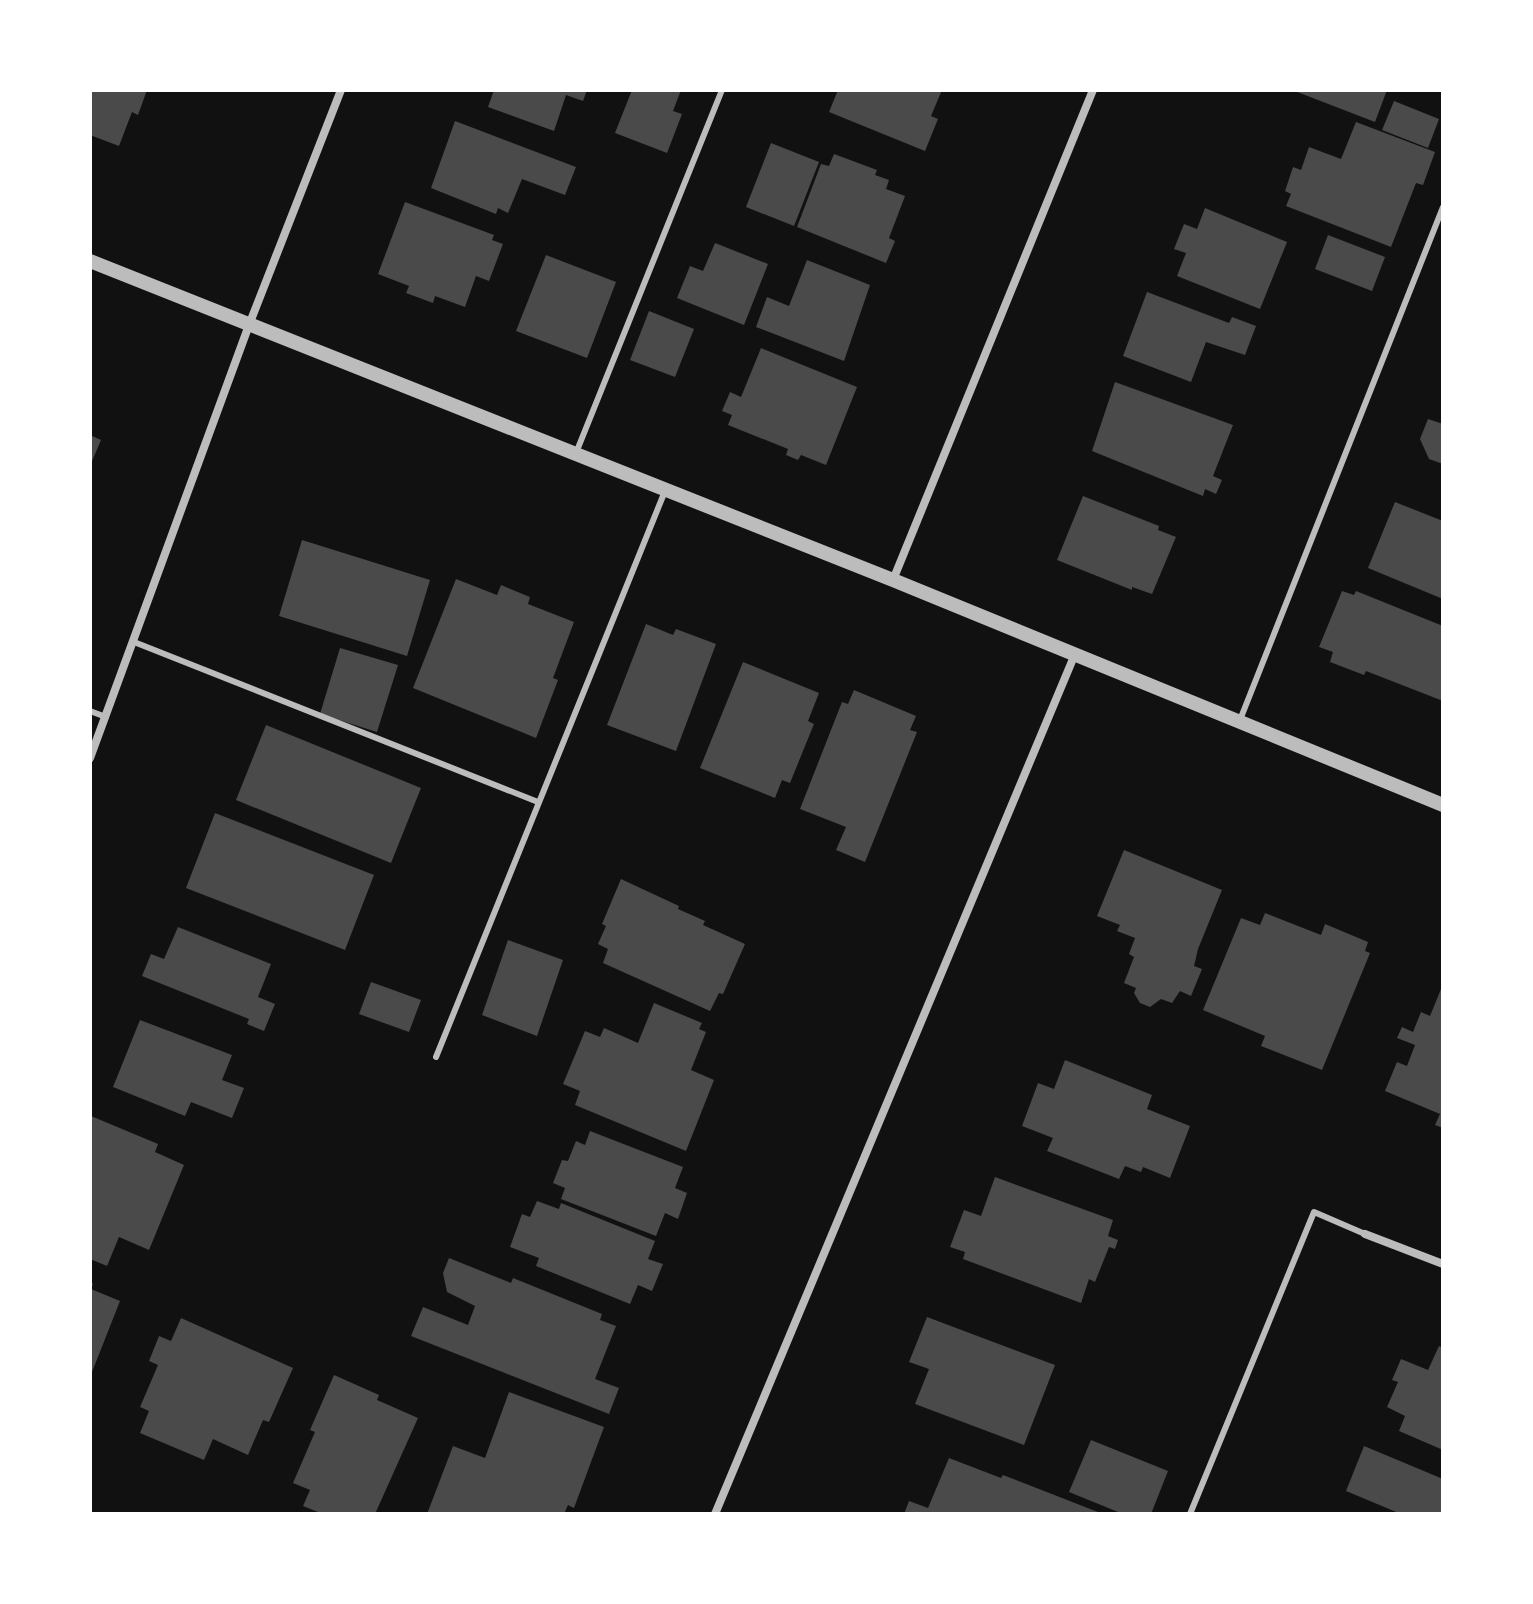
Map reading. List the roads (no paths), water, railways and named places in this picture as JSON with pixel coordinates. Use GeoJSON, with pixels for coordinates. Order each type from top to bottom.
{"type":"FeatureCollection","features":[{"type":"Feature","properties":{"kind":"street"},"geometry":{"type":"LineString","coordinates":[[90,758],[249,325],[341,90]]}},
{"type":"Feature","properties":{"kind":"street"},"geometry":{"type":"LineString","coordinates":[[893,580],[1093,90]]}},
{"type":"Feature","properties":{"kind":"street"},"geometry":{"type":"LineString","coordinates":[[90,261],[893,580],[1443,805]]}},
{"type":"Feature","properties":{"kind":"street"},"geometry":{"type":"LineString","coordinates":[[715,1514],[1075,654]]}},
{"type":"Feature","properties":{"kind":"street"},"geometry":{"type":"LineString","coordinates":[[1365,1234],[1443,1264]]}},
{"type":"Feature","properties":{"kind":"lane"},"geometry":{"type":"LineString","coordinates":[[575,456],[722,90]]}},
{"type":"Feature","properties":{"kind":"lane"},"geometry":{"type":"LineString","coordinates":[[1240,720],[1443,207]]}},
{"type":"Feature","properties":{"kind":"lane"},"geometry":{"type":"LineString","coordinates":[[436,1057],[665,491]]}},
{"type":"Feature","properties":{"kind":"lane"},"geometry":{"type":"LineString","coordinates":[[134,642],[538,802]]}},
{"type":"Feature","properties":{"kind":"lane"},"geometry":{"type":"LineString","coordinates":[[90,711],[106,717]]}},
{"type":"Feature","properties":{"kind":"lane"},"geometry":{"type":"LineString","coordinates":[[1190,1514],[1314,1212],[1365,1234]]}}]}
